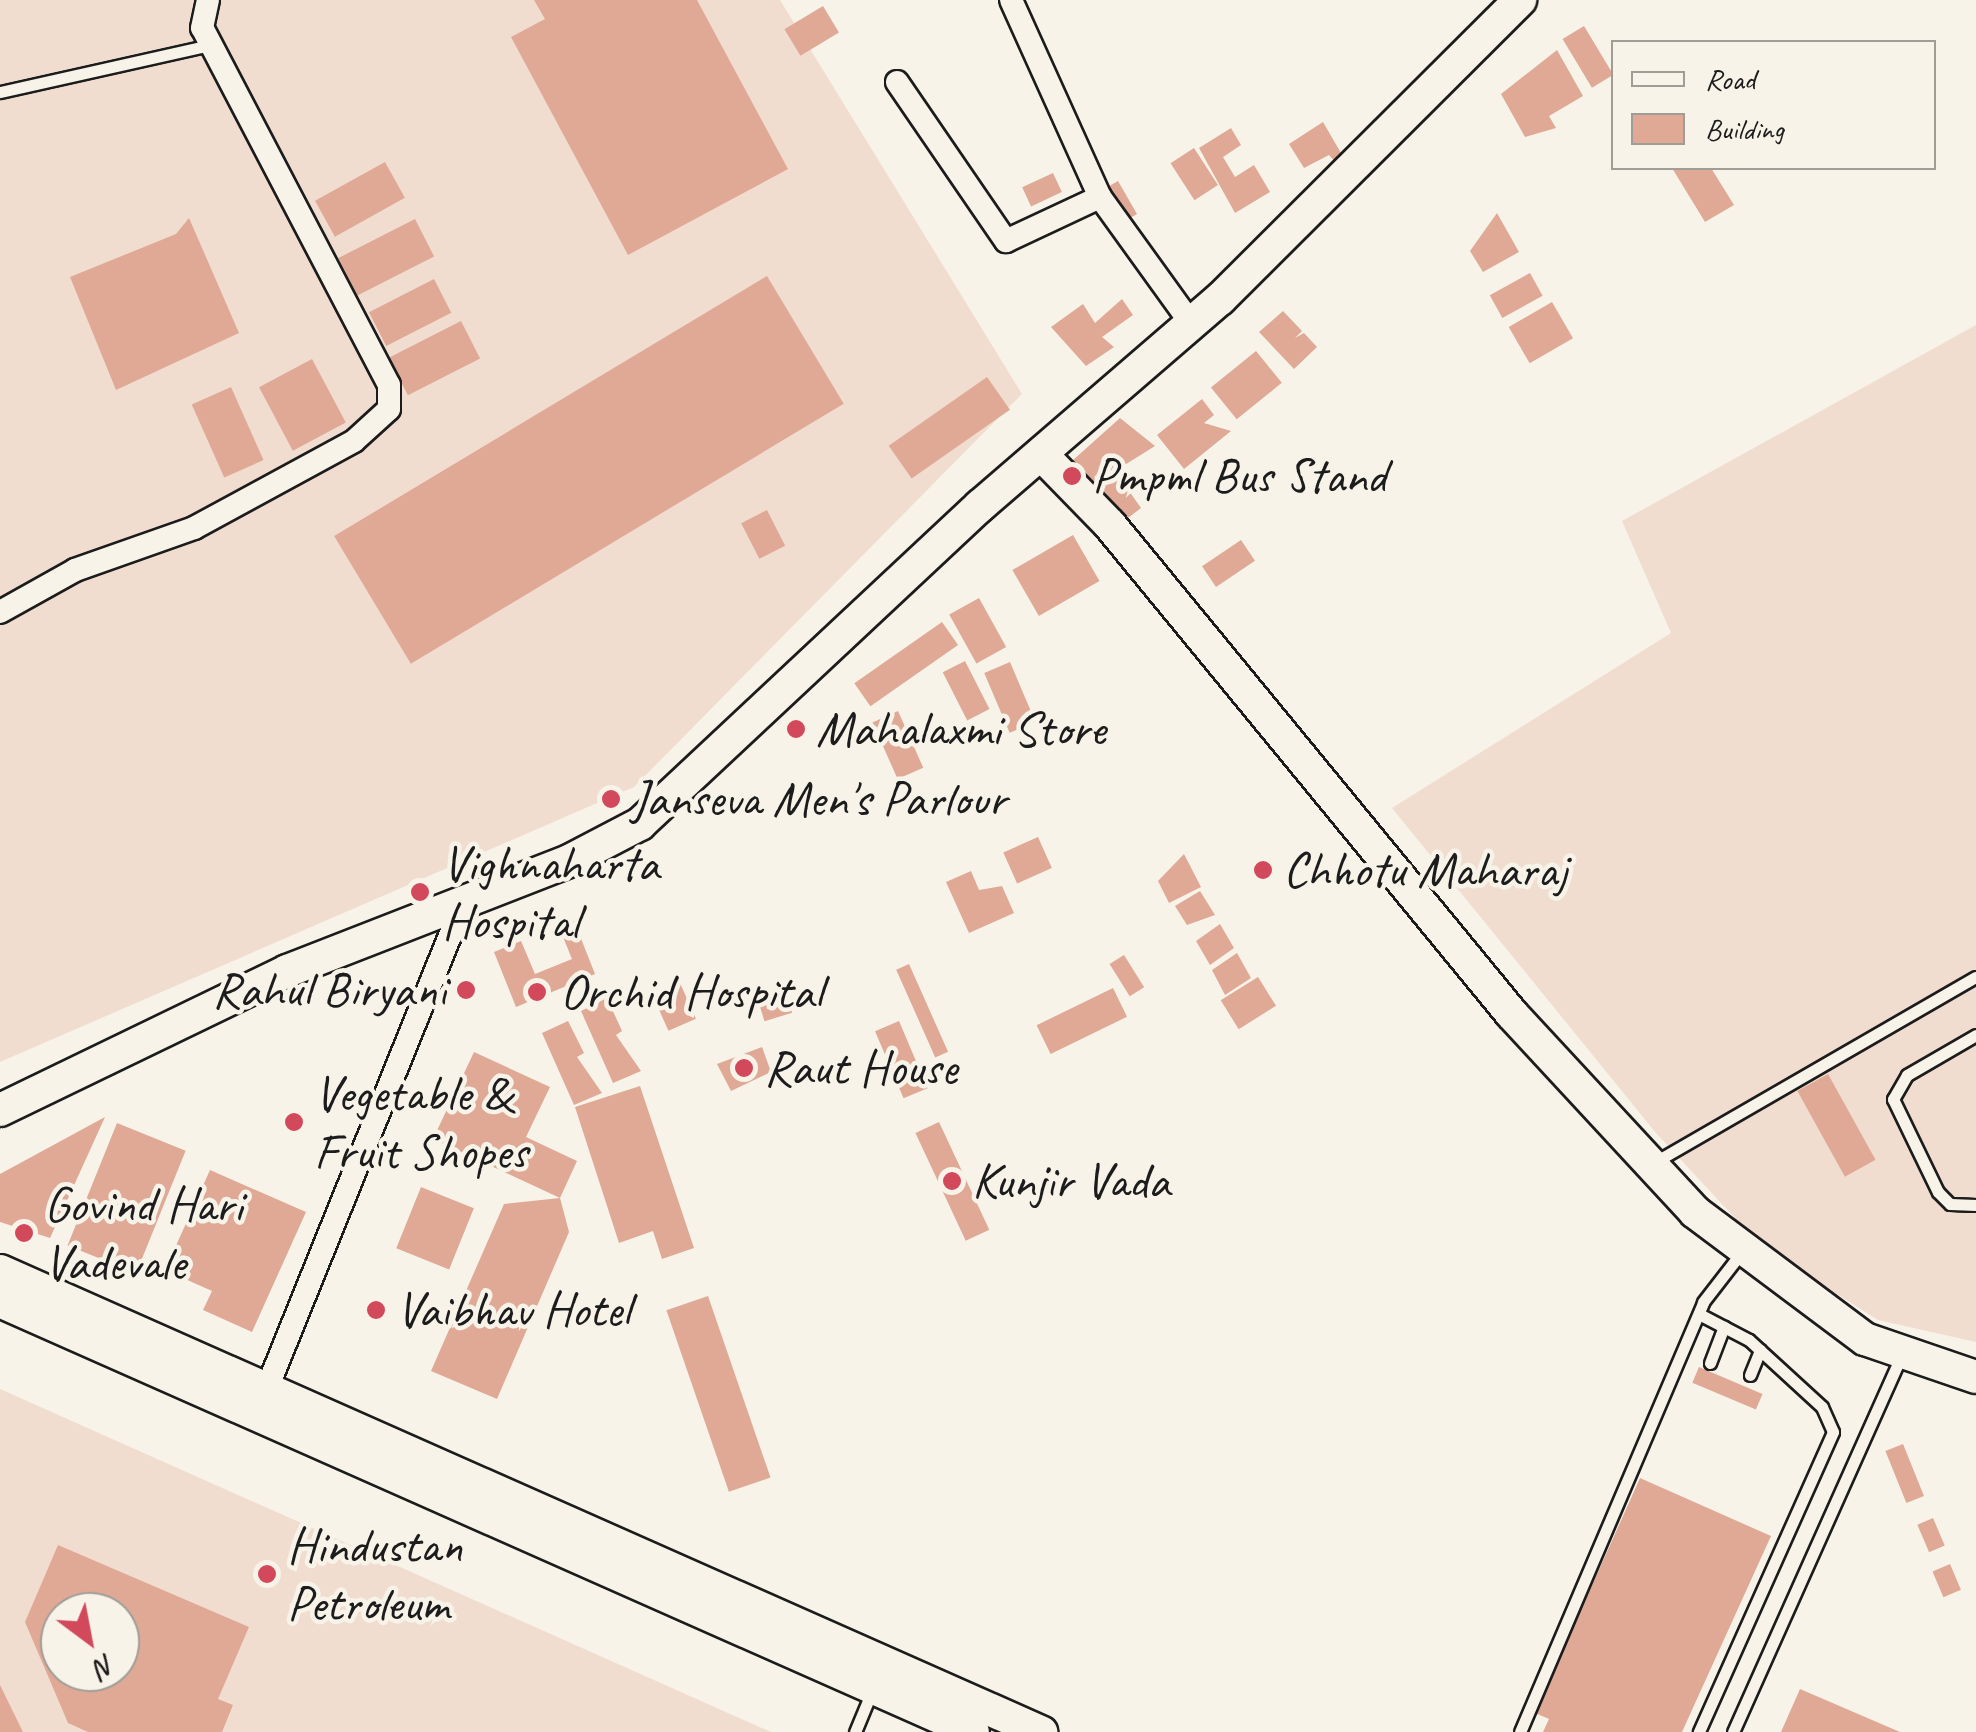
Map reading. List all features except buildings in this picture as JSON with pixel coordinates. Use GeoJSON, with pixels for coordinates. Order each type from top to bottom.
{"type":"FeatureCollection","features":[{"type":"Feature","properties":{"kind":"street"},"geometry":{"type":"LineString","coordinates":[[0,612],[74,570],[194,528],[364,434],[389,409],[390,385],[202,28],[208,0]]}},
{"type":"Feature","properties":{"kind":"street"},"geometry":{"type":"LineString","coordinates":[[1011,0],[1100,197],[1191,323]]}},
{"type":"Feature","properties":{"kind":"street"},"geometry":{"type":"LineString","coordinates":[[0,1110],[287,972],[640,824],[1041,454],[1191,323],[1520,0]]}},
{"type":"Feature","properties":{"kind":"street"},"geometry":{"type":"LineString","coordinates":[[896,82],[1006,241],[1100,197]]}},
{"type":"Feature","properties":{"kind":"street"},"geometry":{"type":"LineString","coordinates":[[1041,454],[1110,525],[1472,968],[1651,1164],[1740,1254],[1865,1339],[1976,1377]]}},
{"type":"Feature","properties":{"kind":"street"},"geometry":{"type":"LineString","coordinates":[[259,1405],[464,901]]}},
{"type":"Feature","properties":{"kind":"street"},"geometry":{"type":"LineString","coordinates":[[0,1272],[259,1405]]}},
{"type":"Feature","properties":{"kind":"street"},"geometry":{"type":"LineString","coordinates":[[0,1301],[259,1405],[878,1677],[1041,1732]]}},
{"type":"Feature","properties":{"kind":"street"},"geometry":{"type":"LineString","coordinates":[[878,1677],[972,1732]]}},
{"type":"Feature","properties":{"kind":"lane"},"geometry":{"type":"LineString","coordinates":[[0,92],[211,45]]}},
{"type":"Feature","properties":{"kind":"lane"},"geometry":{"type":"LineString","coordinates":[[1651,1164],[1976,977]]}},
{"type":"Feature","properties":{"kind":"lane"},"geometry":{"type":"LineString","coordinates":[[1975,1038],[1907,1075],[1893,1100],[1938,1192],[1950,1204],[1976,1205]]}},
{"type":"Feature","properties":{"kind":"lane"},"geometry":{"type":"LineString","coordinates":[[1520,1732],[1699,1314],[1740,1254]]}},
{"type":"Feature","properties":{"kind":"lane"},"geometry":{"type":"LineString","coordinates":[[1699,1314],[1760,1350],[1822,1407],[1832,1441],[1699,1732]]}},
{"type":"Feature","properties":{"kind":"lane"},"geometry":{"type":"LineString","coordinates":[[1710,1363],[1724,1326]]}},
{"type":"Feature","properties":{"kind":"lane"},"geometry":{"type":"LineString","coordinates":[[1750,1375],[1760,1350]]}},
{"type":"Feature","properties":{"kind":"lane"},"geometry":{"type":"LineString","coordinates":[[1733,1732],[1903,1352]]}},
{"type":"Feature","properties":{"kind":"lane"},"geometry":{"type":"LineString","coordinates":[[855,1732],[878,1677]]}},
{"type":"Feature","properties":{"kind":"shaded area"},"geometry":{"type":"Polygon","coordinates":[[[0,0],[780,0],[1022,394],[634,787],[0,1062],[0,0]]]}},
{"type":"Feature","properties":{"kind":"shaded area"},"geometry":{"type":"Polygon","coordinates":[[[1976,325],[1976,1342],[1878,1320],[1761,1246],[1656,1133],[1392,808],[1671,633],[1622,521],[1976,325]]]}},
{"type":"Feature","properties":{"kind":"shaded area"},"geometry":{"type":"Polygon","coordinates":[[[0,1389],[771,1732],[0,1732],[0,1389]]]}},
{"type":"Feature","properties":{"kind":"place","name":"Pmpml Bus Stand"},"geometry":{"type":"Point","coordinates":[1072,476]}},
{"type":"Feature","properties":{"kind":"place","name":"Mahalaxmi Store"},"geometry":{"type":"Point","coordinates":[796,729]}},
{"type":"Feature","properties":{"kind":"place","name":"Janseva Men's Parlour"},"geometry":{"type":"Point","coordinates":[611,799]}},
{"type":"Feature","properties":{"kind":"place","name":"Chhotu Maharaj"},"geometry":{"type":"Point","coordinates":[1263,870]}},
{"type":"Feature","properties":{"kind":"place","name":"Vighnaharta Hospital"},"geometry":{"type":"Point","coordinates":[420,892]}},
{"type":"Feature","properties":{"kind":"place","name":"Rahul Biryani"},"geometry":{"type":"Point","coordinates":[466,990]}},
{"type":"Feature","properties":{"kind":"place","name":"Orchid Hospital"},"geometry":{"type":"Point","coordinates":[537,992]}},
{"type":"Feature","properties":{"kind":"place","name":"Raut House"},"geometry":{"type":"Point","coordinates":[744,1068]}},
{"type":"Feature","properties":{"kind":"place","name":"Vegetable & Fruit Shopes"},"geometry":{"type":"Point","coordinates":[294,1122]}},
{"type":"Feature","properties":{"kind":"place","name":"Kunjir Vada"},"geometry":{"type":"Point","coordinates":[952,1181]}},
{"type":"Feature","properties":{"kind":"place","name":"Govind Hari Vadevale"},"geometry":{"type":"Point","coordinates":[24,1233]}},
{"type":"Feature","properties":{"kind":"place","name":"Vaibhav Hotel"},"geometry":{"type":"Point","coordinates":[376,1310]}},
{"type":"Feature","properties":{"kind":"place","name":"Hindustan Petroleum"},"geometry":{"type":"Point","coordinates":[267,1574]}}]}
